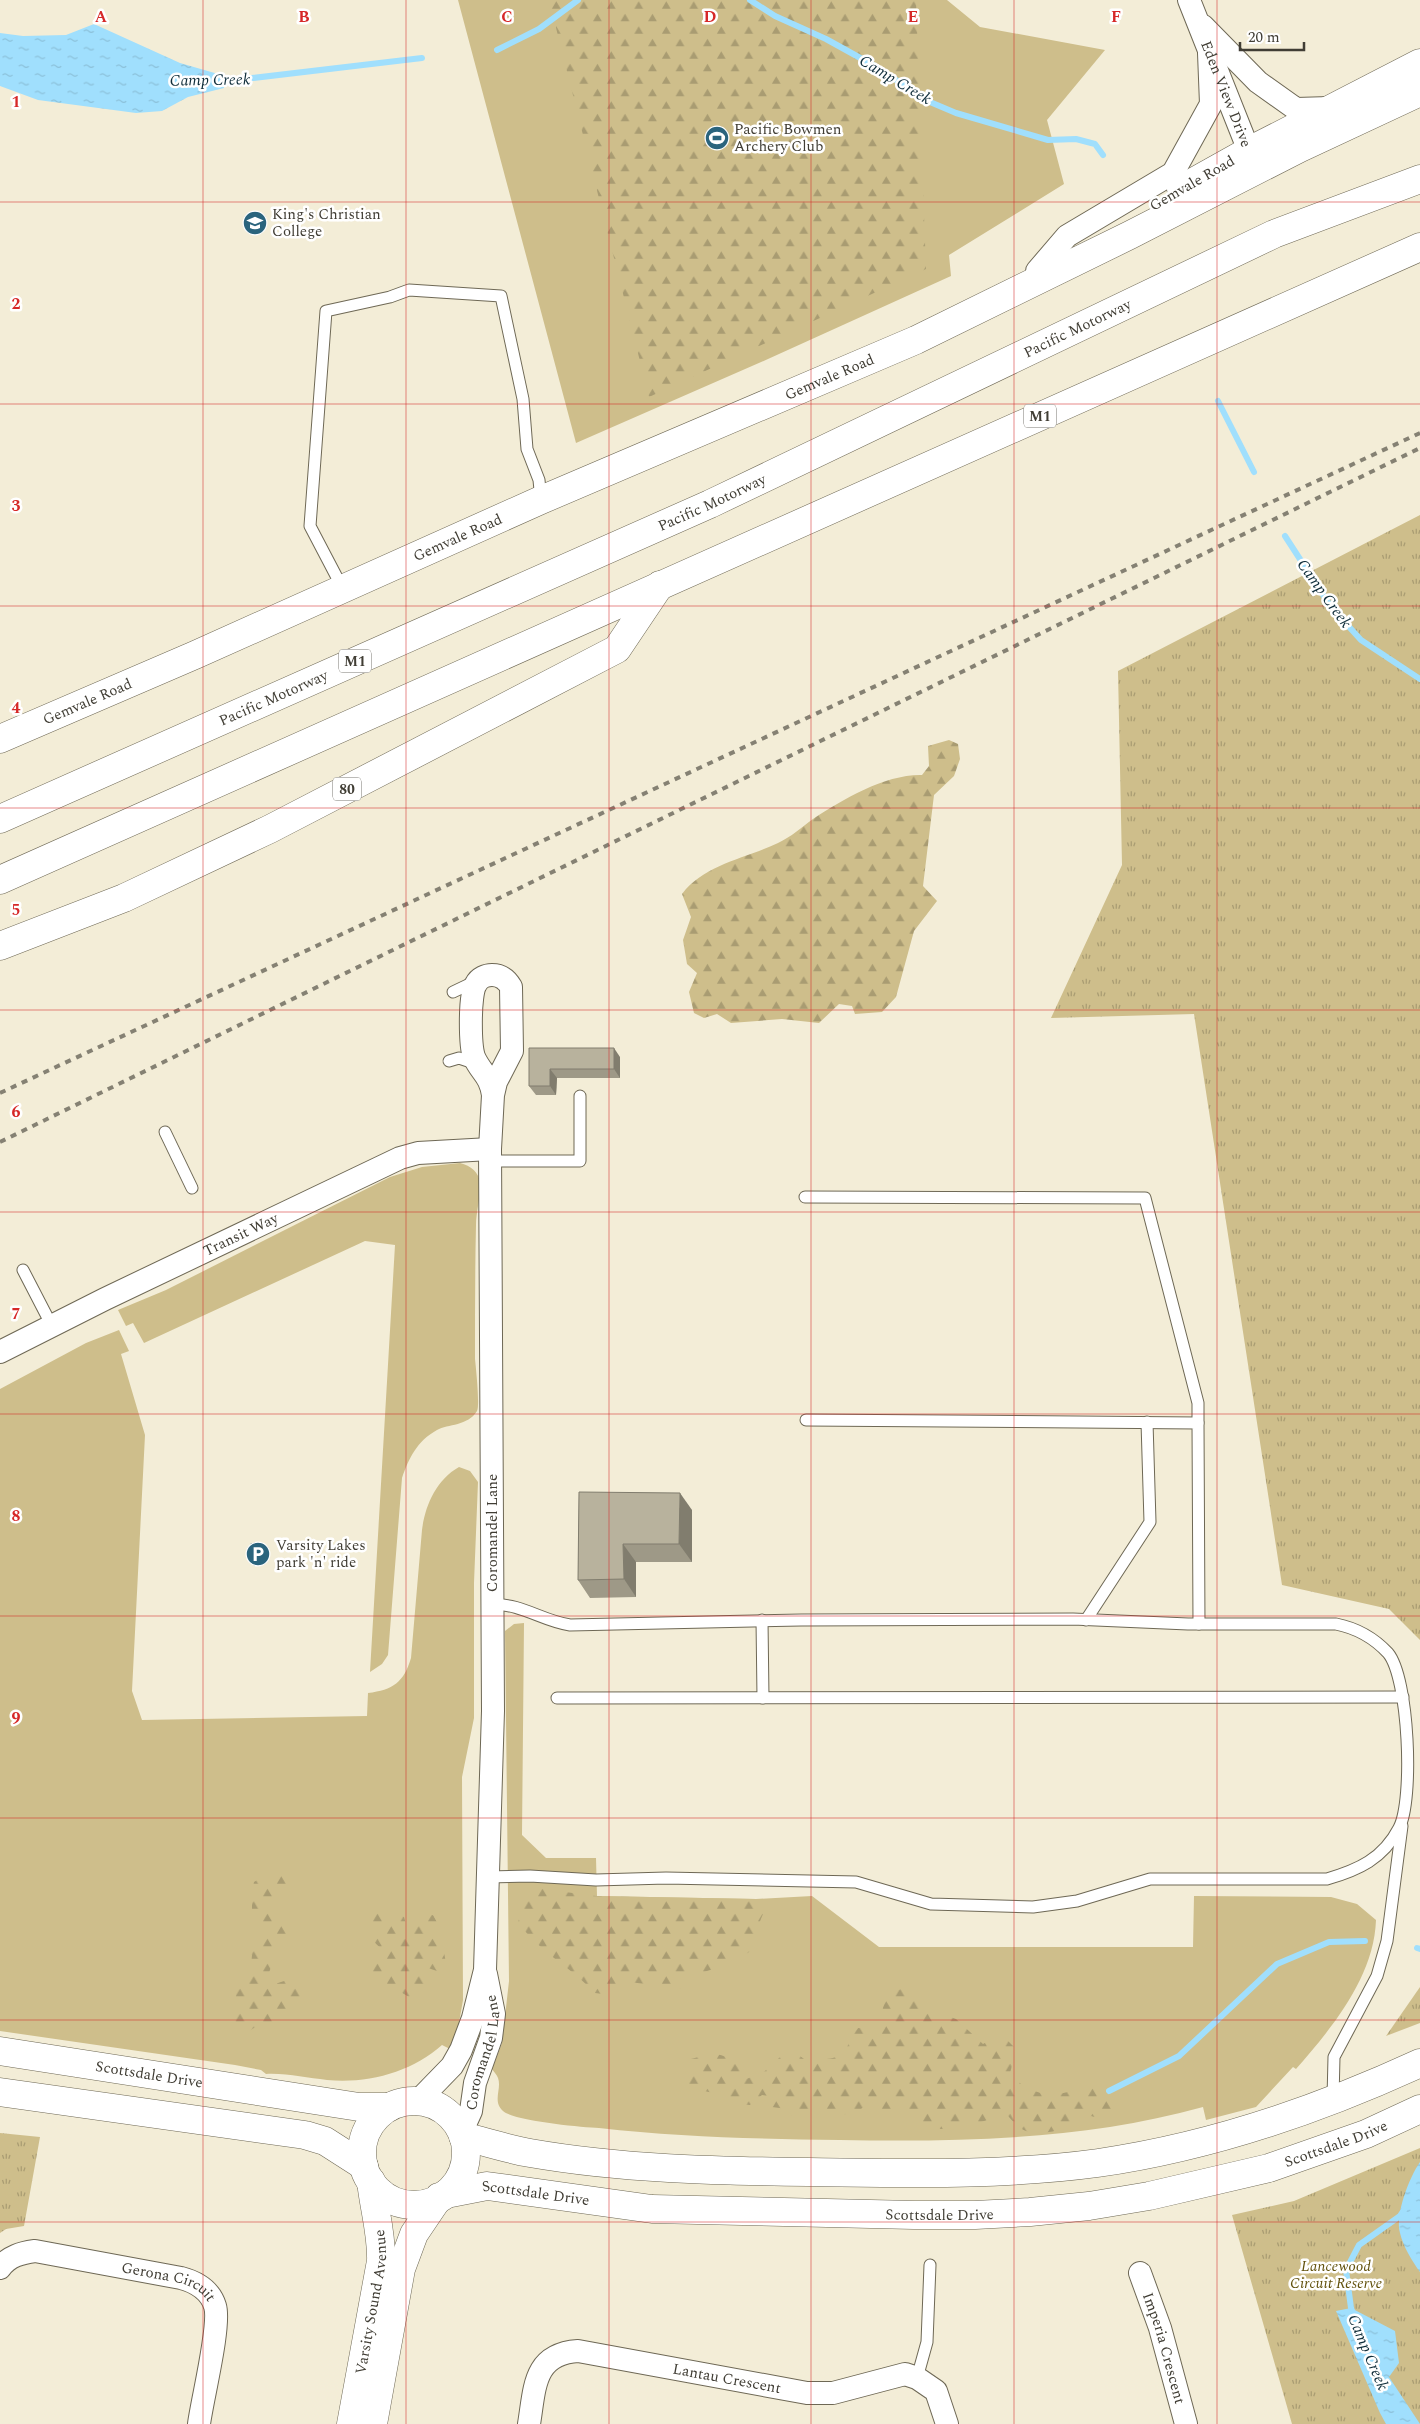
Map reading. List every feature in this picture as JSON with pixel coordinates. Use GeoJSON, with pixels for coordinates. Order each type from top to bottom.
{"type":"FeatureCollection","features":[{"type":"Feature","properties":{"kind":"main road","name":"Gemvale Road"},"geometry":{"type":"LineString","coordinates":[[0,739],[342,590],[541,500],[916,340],[1130,235],[1335,108],[1420,63]]}},
{"type":"Feature","properties":{"kind":"main road","name":"Gemvale Road"},"geometry":{"type":"LineString","coordinates":[[916,340],[1037,271],[1254,159],[1420,92]]}},
{"type":"Feature","properties":{"kind":"main road","name":"Pacific Motorway"},"geometry":{"type":"LineString","coordinates":[[0,819],[710,504],[1274,234],[1420,179]]}},
{"type":"Feature","properties":{"kind":"main road","name":"M1"},"geometry":{"type":"LineString","coordinates":[[0,880],[1420,247]]}},
{"type":"Feature","properties":{"kind":"main road","name":"80"},"geometry":{"type":"LineString","coordinates":[[0,946],[124,898],[270,829],[617,649],[660,585]]}},
{"type":"Feature","properties":{"kind":"main road","name":"Scottsdale Drive"},"geometry":{"type":"LineString","coordinates":[[0,2050],[359,2107],[389,2107]]}},
{"type":"Feature","properties":{"kind":"main road"},"geometry":{"type":"LineString","coordinates":[[462,2134],[528,2153],[648,2167],[874,2173],[999,2172],[1096,2163],[1150,2154],[1222,2137],[1333,2099],[1420,2063]]}},
{"type":"Feature","properties":{"kind":"main road"},"geometry":{"type":"LineString","coordinates":[[0,2092],[305,2135],[325,2141],[367,2174],[382,2194],[397,2202],[414,2205],[431,2202],[442,2196],[458,2181],[465,2165],[466,2148],[462,2134],[452,2117],[439,2106],[418,2101],[405,2101],[389,2107],[376,2118],[366,2132],[362,2149],[367,2174]]}},
{"type":"Feature","properties":{"kind":"main road","name":"Scottsdale Drive"},"geometry":{"type":"LineString","coordinates":[[442,2196],[487,2186],[652,2209],[914,2215],[1030,2212],[1090,2206],[1149,2196],[1260,2170],[1366,2134],[1420,2109]]}},
{"type":"Feature","properties":{"kind":"main road","name":"Varsity Sound Avenue"},"geometry":{"type":"LineString","coordinates":[[350,2424],[381,2261],[382,2237],[367,2174]]}},
{"type":"Feature","properties":{"kind":"main road","name":"Varsity Sound Avenue"},"geometry":{"type":"LineString","coordinates":[[373,2424],[401,2269],[414,2234],[442,2196]]}},
{"type":"Feature","properties":{"kind":"street","name":"Eden View Drive"},"geometry":{"type":"LineString","coordinates":[[1192,9],[1254,159]]}},
{"type":"Feature","properties":{"kind":"street","name":"Eden View Drive"},"geometry":{"type":"LineString","coordinates":[[1192,9],[1258,82],[1296,109],[1335,108]]}},
{"type":"Feature","properties":{"kind":"street"},"geometry":{"type":"LineString","coordinates":[[1037,271],[1067,236],[1173,173],[1211,104],[1209,53]]}},
{"type":"Feature","properties":{"kind":"street","name":"Coromandel Lane"},"geometry":{"type":"LineString","coordinates":[[418,2101],[452,2066],[461,2050],[473,2018],[485,1970],[492,1604],[490,1155],[493,1095],[500,1073],[510,1058],[512,1050],[511,987],[507,980],[491,975],[480,978],[475,984],[472,995],[472,1045],[474,1058],[487,1075],[493,1095]]}},
{"type":"Feature","properties":{"kind":"street","name":"Transit Way"},"geometry":{"type":"LineString","coordinates":[[0,1352],[123,1290],[400,1158],[418,1153],[490,1155]]}},
{"type":"Feature","properties":{"kind":"street","name":"Coromandel Lane"},"geometry":{"type":"LineString","coordinates":[[462,2134],[471,2111],[475,2083],[491,2038],[494,2014],[485,1970]]}},
{"type":"Feature","properties":{"kind":"street","name":"Gerona Circuit"},"geometry":{"type":"LineString","coordinates":[[0,2268],[4,2262],[18,2254],[36,2251],[196,2282],[207,2292],[215,2306],[216,2325],[199,2424]]}},
{"type":"Feature","properties":{"kind":"street","name":"Imperia Crescent"},"geometry":{"type":"LineString","coordinates":[[1140,2273],[1160,2328],[1186,2424]]}},
{"type":"Feature","properties":{"kind":"street","name":"Lantau Crescent"},"geometry":{"type":"LineString","coordinates":[[529,2424],[538,2377],[544,2365],[552,2357],[564,2352],[578,2351],[807,2394],[833,2393],[905,2374],[918,2378]]}},
{"type":"Feature","properties":{"kind":"street"},"geometry":{"type":"LineString","coordinates":[[918,2378],[936,2391],[947,2424]]}},
{"type":"Feature","properties":{"kind":"lane"},"geometry":{"type":"LineString","coordinates":[[342,590],[310,526],[326,311],[390,297],[409,290],[501,296],[523,399],[527,449],[539,480],[541,500]]}},
{"type":"Feature","properties":{"kind":"lane"},"geometry":{"type":"LineString","coordinates":[[453,992],[480,978]]}},
{"type":"Feature","properties":{"kind":"lane"},"geometry":{"type":"LineString","coordinates":[[449,1061],[459,1058],[480,1066],[492,1068],[501,1066],[510,1058]]}},
{"type":"Feature","properties":{"kind":"lane"},"geometry":{"type":"LineString","coordinates":[[490,1155],[580,1161],[580,1096]]}},
{"type":"Feature","properties":{"kind":"lane"},"geometry":{"type":"LineString","coordinates":[[164,1132],[192,1188]]}},
{"type":"Feature","properties":{"kind":"lane"},"geometry":{"type":"LineString","coordinates":[[805,1197],[1145,1198],[1198,1403],[1199,1624]]}},
{"type":"Feature","properties":{"kind":"lane"},"geometry":{"type":"LineString","coordinates":[[23,1270],[52,1326]]}},
{"type":"Feature","properties":{"kind":"lane"},"geometry":{"type":"LineString","coordinates":[[806,1420],[1198,1423]]}},
{"type":"Feature","properties":{"kind":"lane"},"geometry":{"type":"LineString","coordinates":[[1086,1620],[1150,1522],[1147,1422]]}},
{"type":"Feature","properties":{"kind":"lane"},"geometry":{"type":"LineString","coordinates":[[492,1604],[509,1604],[556,1623],[570,1625],[762,1620],[1086,1620],[1199,1624],[1336,1624],[1351,1627],[1376,1642],[1389,1654],[1398,1676],[1403,1698],[1407,1752],[1406,1801],[1387,1941],[1377,1976],[1334,2057],[1333,2099]]}},
{"type":"Feature","properties":{"kind":"lane"},"geometry":{"type":"LineString","coordinates":[[762,1620],[763,1698]]}},
{"type":"Feature","properties":{"kind":"lane"},"geometry":{"type":"LineString","coordinates":[[557,1698],[1403,1698]]}},
{"type":"Feature","properties":{"kind":"lane"},"geometry":{"type":"LineString","coordinates":[[488,1877],[530,1876],[596,1880],[730,1879],[856,1882],[931,1904],[1059,1905],[1150,1879],[1327,1879],[1369,1864],[1391,1842],[1403,1819]]}},
{"type":"Feature","properties":{"kind":"lane"},"geometry":{"type":"LineString","coordinates":[[918,2378],[927,2342],[930,2265]]}},
{"type":"Feature","properties":{"kind":"green space","name":"Pacific Bowmen Archery Club"},"geometry":{"type":"Polygon","coordinates":[[[458,0],[947,0],[980,27],[1105,50],[1047,120],[1064,184],[949,255],[951,276],[576,443],[458,0]]]}},
{"type":"Feature","properties":{"kind":"green space","name":"Pacific Bowmen Archery Club"},"geometry":{"type":"Polygon","coordinates":[[[549,0],[916,0],[926,269],[649,397],[549,0]]]}},
{"type":"Feature","properties":{"kind":"green space"},"geometry":{"type":"Polygon","coordinates":[[[1420,515],[1420,1640],[1389,1609],[1282,1585],[1194,1014],[1051,1018],[1122,865],[1118,671],[1420,515]]]}},
{"type":"Feature","properties":{"kind":"green space"},"geometry":{"type":"Polygon","coordinates":[[[949,740],[958,744],[960,759],[954,776],[934,795],[923,886],[937,901],[914,931],[896,997],[882,1012],[855,1014],[852,1006],[839,1004],[819,1023],[782,1019],[731,1023],[717,1014],[704,1018],[694,1013],[689,992],[697,973],[687,964],[683,940],[691,917],[682,894],[691,884],[726,863],[783,841],[825,811],[865,789],[894,779],[922,775],[929,766],[928,746],[949,740]]]}},
{"type":"Feature","properties":{"kind":"green space"},"geometry":{"type":"Polygon","coordinates":[[[460,1163],[474,1170],[480,1183],[476,1220],[475,1275],[475,1359],[478,1408],[473,1416],[463,1422],[437,1430],[424,1439],[411,1457],[402,1478],[388,1655],[382,1664],[370,1672],[395,1245],[365,1241],[144,1343],[133,1323],[126,1326],[118,1310],[166,1290],[390,1177],[422,1167],[460,1163]]]}},
{"type":"Feature","properties":{"kind":"green space"},"geometry":{"type":"Polygon","coordinates":[[[119,1330],[129,1351],[121,1354],[145,1435],[132,1691],[142,1720],[367,1716],[368,1693],[384,1690],[401,1679],[411,1658],[422,1530],[433,1494],[444,1479],[459,1467],[470,1471],[478,1482],[474,1583],[474,1718],[462,1777],[463,2000],[457,2034],[450,2049],[442,2045],[403,2069],[373,2078],[342,2081],[327,2080],[266,2074],[261,2070],[235,2065],[0,2031],[0,1389],[86,1343],[119,1330]]]}},
{"type":"Feature","properties":{"kind":"green space"},"geometry":{"type":"Polygon","coordinates":[[[524,1623],[522,1835],[546,1858],[596,1858],[597,1896],[756,1899],[812,1896],[879,1947],[1193,1947],[1194,1896],[1331,1897],[1357,1904],[1376,1920],[1368,1962],[1337,2019],[1296,2069],[1293,2067],[1256,2107],[1206,2120],[1203,2107],[1113,2126],[1023,2137],[886,2141],[659,2134],[564,2125],[533,2121],[510,2115],[503,2111],[498,2103],[499,2082],[492,2069],[502,2043],[509,1981],[505,1631],[514,1624],[524,1623]]]}},
{"type":"Feature","properties":{"kind":"green space"},"geometry":{"type":"Polygon","coordinates":[[[269,1873],[284,1874],[288,1885],[275,1905],[276,1919],[283,1920],[290,1928],[285,1943],[270,1969],[266,1987],[296,1977],[302,1984],[301,1995],[295,2004],[287,2003],[289,2015],[285,2025],[273,2028],[261,2023],[248,2032],[235,2030],[236,1988],[247,1978],[250,1969],[252,1955],[248,1949],[255,1936],[264,1932],[263,1923],[252,1921],[254,1882],[269,1873]]]}},
{"type":"Feature","properties":{"kind":"green space"},"geometry":{"type":"Polygon","coordinates":[[[526,1887],[596,1896],[756,1899],[765,1909],[758,1926],[760,1933],[752,1950],[740,1958],[725,1961],[713,1969],[692,1976],[681,1989],[630,1982],[611,1995],[595,1993],[535,1942],[518,1922],[524,1905],[521,1894],[526,1887]]]}},
{"type":"Feature","properties":{"kind":"green space"},"geometry":{"type":"Polygon","coordinates":[[[382,1908],[404,1917],[407,1927],[413,1931],[423,1917],[433,1915],[439,1926],[446,1963],[440,1972],[422,1966],[419,1975],[429,1986],[420,1994],[409,1997],[384,1982],[371,1979],[369,1966],[376,1961],[382,1949],[374,1942],[370,1934],[367,1914],[382,1908]]]}},
{"type":"Feature","properties":{"kind":"green space"},"geometry":{"type":"Polygon","coordinates":[[[1420,1987],[1420,2023],[1386,2036],[1420,1987]]]}},
{"type":"Feature","properties":{"kind":"green space"},"geometry":{"type":"Polygon","coordinates":[[[902,1989],[923,2000],[931,2010],[956,2019],[983,2044],[992,2039],[1006,2039],[1014,2047],[1014,2058],[1010,2073],[1025,2088],[1050,2096],[1099,2085],[1104,2095],[1114,2098],[1118,2106],[1106,2117],[1091,2116],[1066,2128],[1046,2133],[1028,2132],[1020,2128],[1006,2114],[981,2122],[941,2129],[909,2121],[904,2114],[882,2110],[867,2104],[856,2112],[846,2114],[821,2110],[797,2122],[787,2109],[772,2107],[769,2096],[762,2095],[750,2105],[739,2104],[728,2096],[685,2087],[684,2074],[691,2059],[701,2056],[717,2055],[730,2059],[741,2070],[746,2079],[763,2072],[778,2058],[787,2053],[798,2055],[804,2059],[827,2059],[838,2056],[846,2049],[858,2028],[872,2029],[876,2024],[889,1992],[902,1989]]]}},
{"type":"Feature","properties":{"kind":"green space"},"geometry":{"type":"Polygon","coordinates":[[[0,2133],[40,2137],[24,2226],[6,2229],[0,2233],[0,2133]]]}},
{"type":"Feature","properties":{"kind":"green space","name":"Lancewood Circuit Reserve"},"geometry":{"type":"Polygon","coordinates":[[[1420,2148],[1420,2424],[1292,2424],[1232,2215],[1294,2201],[1420,2148]]]}},
{"type":"Feature","properties":{"kind":"water"},"geometry":{"type":"Polygon","coordinates":[[[94,24],[180,63],[225,76],[224,88],[188,97],[162,111],[136,113],[38,100],[0,86],[0,33],[23,36],[66,35],[94,24]]]}},
{"type":"Feature","properties":{"kind":"water"},"geometry":{"type":"Polygon","coordinates":[[[1420,2162],[1420,2272],[1401,2238],[1399,2216],[1404,2196],[1420,2162]]]}},
{"type":"Feature","properties":{"kind":"water"},"geometry":{"type":"Polygon","coordinates":[[[1351,2308],[1395,2331],[1399,2363],[1389,2377],[1420,2424],[1386,2424],[1336,2311],[1351,2308]]]}},
{"type":"Feature","properties":{"kind":"building"},"geometry":{"type":"Polygon","coordinates":[[[529,1048],[614,1048],[614,1069],[550,1069],[550,1086],[529,1086],[529,1048]]]}},
{"type":"Feature","properties":{"kind":"building"},"geometry":{"type":"Polygon","coordinates":[[[579,1492],[680,1493],[679,1544],[623,1544],[624,1579],[578,1580],[579,1492]]]}},
{"type":"Feature","properties":{"kind":"waterway","name":"Camp Creek"},"geometry":{"type":"LineString","coordinates":[[497,50],[539,29],[578,0]]}},
{"type":"Feature","properties":{"kind":"waterway","name":"Camp Creek"},"geometry":{"type":"LineString","coordinates":[[750,0],[775,16],[826,39],[873,65],[930,102],[956,113],[1048,140],[1076,139],[1095,144],[1103,155]]}},
{"type":"Feature","properties":{"kind":"waterway","name":"Camp Creek"},"geometry":{"type":"LineString","coordinates":[[216,80],[236,80],[422,58]]}},
{"type":"Feature","properties":{"kind":"waterway","name":"Camp Creek"},"geometry":{"type":"LineString","coordinates":[[1218,401],[1254,472]]}},
{"type":"Feature","properties":{"kind":"waterway","name":"Camp Creek"},"geometry":{"type":"LineString","coordinates":[[1285,536],[1331,607],[1361,640],[1420,679]]}},
{"type":"Feature","properties":{"kind":"waterway"},"geometry":{"type":"LineString","coordinates":[[1109,2091],[1179,2056],[1277,1964],[1329,1942],[1365,1941]]}},
{"type":"Feature","properties":{"kind":"waterway","name":"Camp Creek"},"geometry":{"type":"LineString","coordinates":[[1354,2316],[1351,2308],[1346,2270],[1359,2245],[1400,2216],[1404,2210]]}},
{"type":"Feature","properties":{"kind":"railway"},"geometry":{"type":"LineString","coordinates":[[0,1093],[1420,433]]}},
{"type":"Feature","properties":{"kind":"railway"},"geometry":{"type":"LineString","coordinates":[[0,1142],[1420,448]]}},
{"type":"Feature","properties":{"kind":"place","name":"Pacific Bowmen Archery Club"},"geometry":{"type":"Point","coordinates":[717,138]}},
{"type":"Feature","properties":{"kind":"place","name":"King's Christian College"},"geometry":{"type":"Point","coordinates":[255,223]}},
{"type":"Feature","properties":{"kind":"place","name":"Varsity Lakes park 'n' ride"},"geometry":{"type":"Point","coordinates":[258,1554]}}]}
